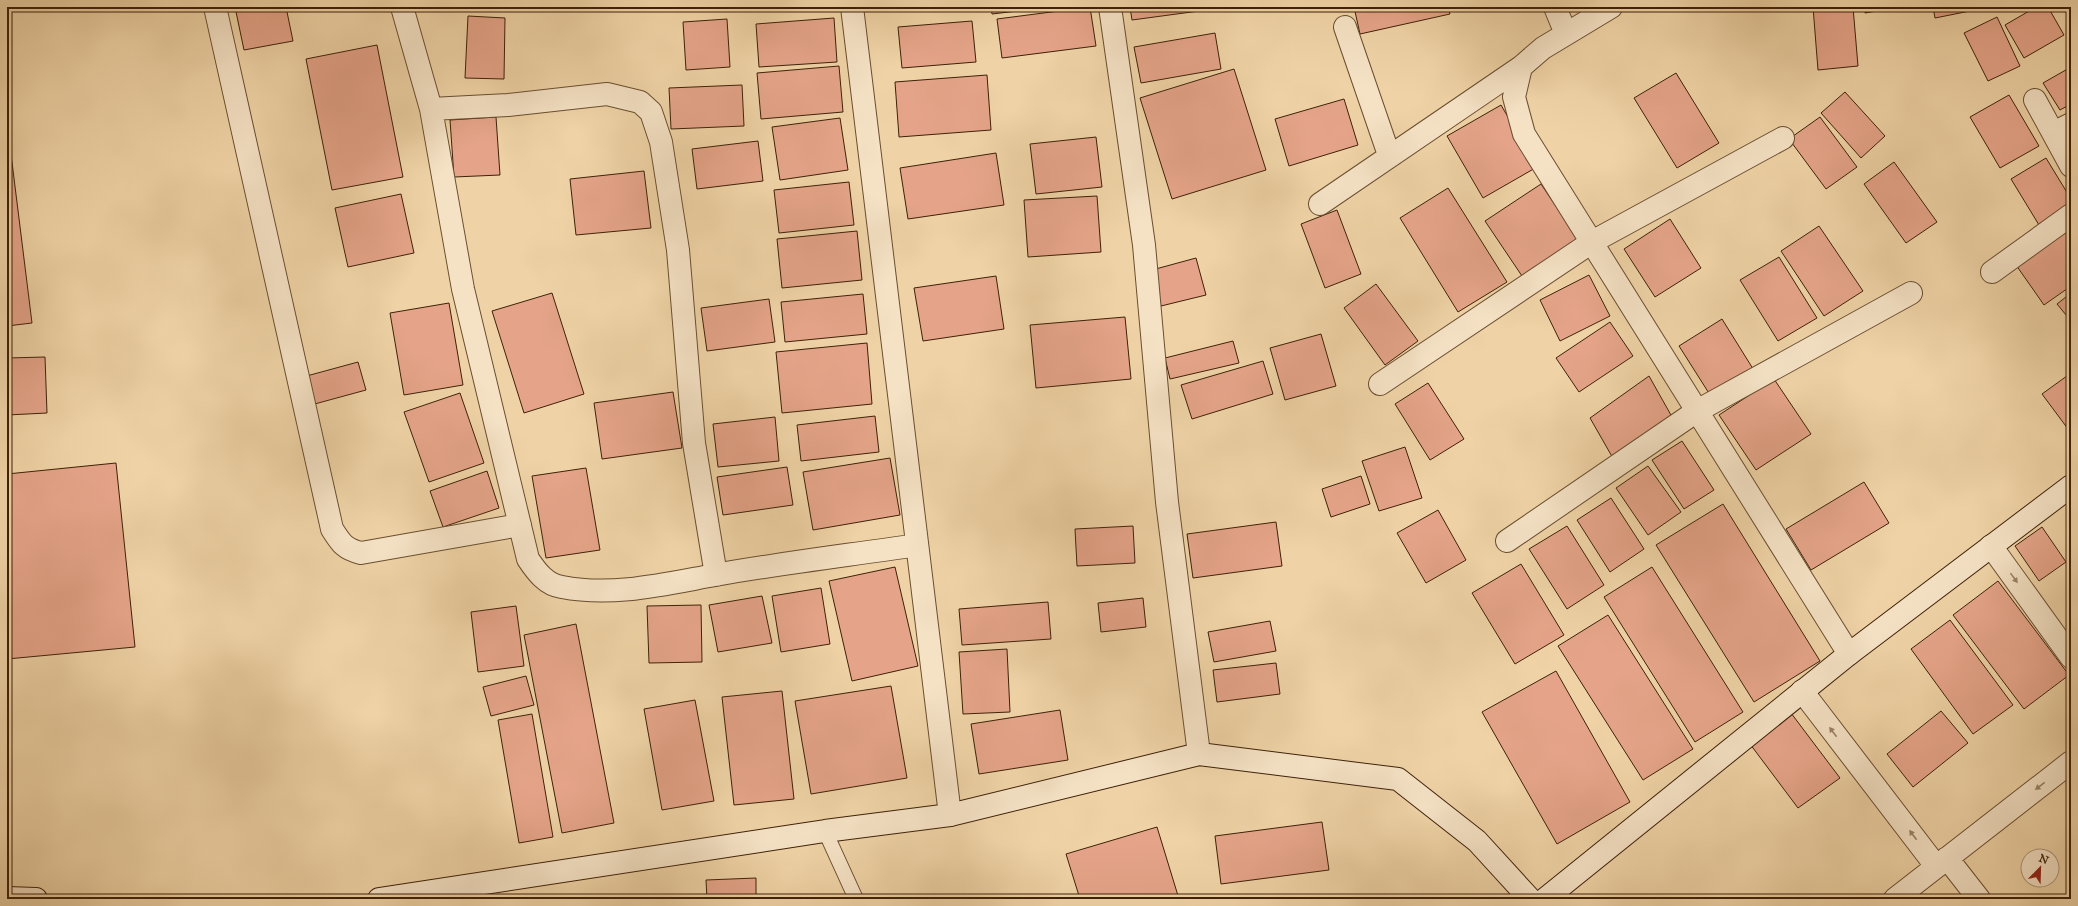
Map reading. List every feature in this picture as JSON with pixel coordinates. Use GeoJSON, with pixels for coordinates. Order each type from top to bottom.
{"type":"FeatureCollection","features":[{"type":"Feature","properties":{"kind":"street"},"geometry":{"type":"LineString","coordinates":[[215,7],[332,529],[341,543],[349,550],[361,553],[520,525]]}},
{"type":"Feature","properties":{"kind":"street"},"geometry":{"type":"LineString","coordinates":[[402,7],[431,109],[463,289],[528,559],[539,575],[560,587],[597,591],[654,587],[716,575],[917,545]]}},
{"type":"Feature","properties":{"kind":"street"},"geometry":{"type":"LineString","coordinates":[[852,7],[950,815]]}},
{"type":"Feature","properties":{"kind":"street"},"geometry":{"type":"LineString","coordinates":[[1110,7],[1144,245],[1167,502],[1199,754]]}},
{"type":"Feature","properties":{"kind":"street"},"geometry":{"type":"LineString","coordinates":[[1555,7],[1566,34]]}},
{"type":"Feature","properties":{"kind":"street"},"geometry":{"type":"LineString","coordinates":[[1320,204],[1389,155],[1521,67],[1543,48],[1611,7]]}},
{"type":"Feature","properties":{"kind":"street"},"geometry":{"type":"LineString","coordinates":[[1345,27],[1389,155]]}},
{"type":"Feature","properties":{"kind":"street"},"geometry":{"type":"LineString","coordinates":[[1521,67],[1514,98],[1524,134],[1849,654]]}},
{"type":"Feature","properties":{"kind":"street"},"geometry":{"type":"LineString","coordinates":[[431,109],[508,104],[607,94],[640,102],[652,112],[661,142],[678,250],[694,443],[716,575]]}},
{"type":"Feature","properties":{"kind":"street"},"geometry":{"type":"LineString","coordinates":[[2035,100],[2062,129],[2071,166]]}},
{"type":"Feature","properties":{"kind":"street"},"geometry":{"type":"LineString","coordinates":[[1380,384],[1592,242],[1783,138]]}},
{"type":"Feature","properties":{"kind":"street"},"geometry":{"type":"LineString","coordinates":[[1992,272],[2071,215]]}},
{"type":"Feature","properties":{"kind":"street"},"geometry":{"type":"LineString","coordinates":[[1507,541],[1697,410],[1911,293]]}},
{"type":"Feature","properties":{"kind":"street"},"geometry":{"type":"LineString","coordinates":[[1545,899],[1849,654],[2071,486]]}},
{"type":"Feature","properties":{"kind":"street"},"geometry":{"type":"LineString","coordinates":[[1991,546],[2071,657]]}},
{"type":"Feature","properties":{"kind":"street"},"geometry":{"type":"LineString","coordinates":[[1802,691],[1942,862],[1979,899]]}},
{"type":"Feature","properties":{"kind":"street"},"geometry":{"type":"LineString","coordinates":[[379,899],[825,831],[950,815],[1199,754],[1398,779],[1478,841],[1530,899]]}},
{"type":"Feature","properties":{"kind":"street"},"geometry":{"type":"LineString","coordinates":[[1895,899],[2071,762]]}},
{"type":"Feature","properties":{"kind":"street"},"geometry":{"type":"LineString","coordinates":[[7,898],[36,899]]}},
{"type":"Feature","properties":{"kind":"lane"},"geometry":{"type":"LineString","coordinates":[[825,831],[856,899]]}},
{"type":"Feature","properties":{"kind":"building"},"geometry":{"type":"Polygon","coordinates":[[[235,7],[286,7],[293,41],[244,50],[235,7]]]}},
{"type":"Feature","properties":{"kind":"building"},"geometry":{"type":"Polygon","coordinates":[[[991,7],[1051,7],[992,14],[991,7]]]}},
{"type":"Feature","properties":{"kind":"building"},"geometry":{"type":"Polygon","coordinates":[[[1090,7],[1096,46],[1002,58],[997,19],[1090,7]]]}},
{"type":"Feature","properties":{"kind":"building"},"geometry":{"type":"Polygon","coordinates":[[[1130,7],[1199,7],[1199,11],[1132,20],[1130,7]]]}},
{"type":"Feature","properties":{"kind":"building"},"geometry":{"type":"Polygon","coordinates":[[[1354,7],[1448,7],[1450,14],[1360,34],[1354,7]]]}},
{"type":"Feature","properties":{"kind":"building"},"geometry":{"type":"Polygon","coordinates":[[[1813,7],[1853,7],[1858,66],[1818,70],[1813,7]]]}},
{"type":"Feature","properties":{"kind":"building"},"geometry":{"type":"Polygon","coordinates":[[[1864,7],[1900,7],[1865,13],[1864,7]]]}},
{"type":"Feature","properties":{"kind":"building"},"geometry":{"type":"Polygon","coordinates":[[[1933,7],[1984,7],[1985,8],[1935,18],[1933,7]]]}},
{"type":"Feature","properties":{"kind":"building"},"geometry":{"type":"Polygon","coordinates":[[[2036,7],[2048,7],[2064,35],[2024,58],[2005,25],[2036,7]]]}},
{"type":"Feature","properties":{"kind":"building"},"geometry":{"type":"Polygon","coordinates":[[[2063,7],[2071,7],[2071,21],[2063,7]]]}},
{"type":"Feature","properties":{"kind":"building"},"geometry":{"type":"Polygon","coordinates":[[[468,16],[505,18],[504,79],[465,78],[468,16]]]}},
{"type":"Feature","properties":{"kind":"building"},"geometry":{"type":"Polygon","coordinates":[[[1997,17],[2020,66],[1988,81],[1964,33],[1997,17]]]}},
{"type":"Feature","properties":{"kind":"building"},"geometry":{"type":"Polygon","coordinates":[[[834,18],[837,62],[759,67],[756,24],[834,18]]]}},
{"type":"Feature","properties":{"kind":"building"},"geometry":{"type":"Polygon","coordinates":[[[727,19],[730,67],[686,70],[683,22],[727,19]]]}},
{"type":"Feature","properties":{"kind":"building"},"geometry":{"type":"Polygon","coordinates":[[[972,21],[976,62],[902,68],[898,27],[972,21]]]}},
{"type":"Feature","properties":{"kind":"building"},"geometry":{"type":"Polygon","coordinates":[[[1215,33],[1221,69],[1141,83],[1134,47],[1215,33]]]}},
{"type":"Feature","properties":{"kind":"building"},"geometry":{"type":"Polygon","coordinates":[[[7,39],[11,57],[7,57],[7,39]]]}},
{"type":"Feature","properties":{"kind":"building"},"geometry":{"type":"Polygon","coordinates":[[[377,45],[403,177],[332,190],[306,59],[377,45]]]}},
{"type":"Feature","properties":{"kind":"building"},"geometry":{"type":"Polygon","coordinates":[[[839,66],[843,112],[761,119],[757,73],[839,66]]]}},
{"type":"Feature","properties":{"kind":"building"},"geometry":{"type":"Polygon","coordinates":[[[2071,67],[2071,104],[2060,110],[2043,83],[2071,67]]]}},
{"type":"Feature","properties":{"kind":"building"},"geometry":{"type":"Polygon","coordinates":[[[1234,69],[1266,170],[1172,199],[1140,98],[1234,69]]]}},
{"type":"Feature","properties":{"kind":"building"},"geometry":{"type":"Polygon","coordinates":[[[1676,73],[1719,143],[1677,168],[1634,98],[1676,73]]]}},
{"type":"Feature","properties":{"kind":"building"},"geometry":{"type":"Polygon","coordinates":[[[987,75],[991,130],[899,137],[895,82],[987,75]]]}},
{"type":"Feature","properties":{"kind":"building"},"geometry":{"type":"Polygon","coordinates":[[[742,85],[744,126],[671,129],[669,88],[742,85]]]}},
{"type":"Feature","properties":{"kind":"building"},"geometry":{"type":"Polygon","coordinates":[[[1845,92],[1885,136],[1861,158],[1821,113],[1845,92]]]}},
{"type":"Feature","properties":{"kind":"building"},"geometry":{"type":"Polygon","coordinates":[[[2009,95],[2039,146],[2000,168],[1970,117],[2009,95]]]}},
{"type":"Feature","properties":{"kind":"building"},"geometry":{"type":"Polygon","coordinates":[[[1344,99],[1358,145],[1289,166],[1275,119],[1344,99]]]}},
{"type":"Feature","properties":{"kind":"building"},"geometry":{"type":"Polygon","coordinates":[[[1501,105],[1537,167],[1483,198],[1447,136],[1501,105]]]}},
{"type":"Feature","properties":{"kind":"building"},"geometry":{"type":"Polygon","coordinates":[[[496,117],[500,175],[454,177],[450,120],[496,117]]]}},
{"type":"Feature","properties":{"kind":"building"},"geometry":{"type":"Polygon","coordinates":[[[1820,117],[1857,167],[1826,189],[1789,139],[1820,117]]]}},
{"type":"Feature","properties":{"kind":"building"},"geometry":{"type":"Polygon","coordinates":[[[840,118],[848,170],[780,180],[772,127],[840,118]]]}},
{"type":"Feature","properties":{"kind":"building"},"geometry":{"type":"Polygon","coordinates":[[[7,122],[32,323],[7,326],[7,122]]]}},
{"type":"Feature","properties":{"kind":"building"},"geometry":{"type":"Polygon","coordinates":[[[1096,137],[1102,187],[1036,194],[1030,144],[1096,137]]]}},
{"type":"Feature","properties":{"kind":"building"},"geometry":{"type":"Polygon","coordinates":[[[758,141],[763,181],[697,189],[692,149],[758,141]]]}},
{"type":"Feature","properties":{"kind":"building"},"geometry":{"type":"Polygon","coordinates":[[[996,153],[1004,205],[908,219],[900,168],[996,153]]]}},
{"type":"Feature","properties":{"kind":"building"},"geometry":{"type":"Polygon","coordinates":[[[2046,158],[2071,199],[2071,205],[2039,225],[2011,179],[2046,158]]]}},
{"type":"Feature","properties":{"kind":"building"},"geometry":{"type":"Polygon","coordinates":[[[1894,162],[1937,222],[1906,243],[1864,184],[1894,162]]]}},
{"type":"Feature","properties":{"kind":"building"},"geometry":{"type":"Polygon","coordinates":[[[644,171],[651,228],[576,235],[570,179],[644,171]]]}},
{"type":"Feature","properties":{"kind":"building"},"geometry":{"type":"Polygon","coordinates":[[[849,182],[854,225],[779,233],[774,190],[849,182]]]}},
{"type":"Feature","properties":{"kind":"building"},"geometry":{"type":"Polygon","coordinates":[[[1541,184],[1578,239],[1522,276],[1485,221],[1541,184]]]}},
{"type":"Feature","properties":{"kind":"building"},"geometry":{"type":"Polygon","coordinates":[[[1448,188],[1507,282],[1458,312],[1400,218],[1448,188]]]}},
{"type":"Feature","properties":{"kind":"building"},"geometry":{"type":"Polygon","coordinates":[[[401,194],[414,253],[348,267],[335,208],[401,194]]]}},
{"type":"Feature","properties":{"kind":"building"},"geometry":{"type":"Polygon","coordinates":[[[1097,196],[1101,252],[1028,257],[1024,200],[1097,196]]]}},
{"type":"Feature","properties":{"kind":"building"},"geometry":{"type":"Polygon","coordinates":[[[1337,210],[1361,274],[1325,288],[1301,224],[1337,210]]]}},
{"type":"Feature","properties":{"kind":"building"},"geometry":{"type":"Polygon","coordinates":[[[1670,219],[1701,268],[1655,297],[1624,249],[1670,219]]]}},
{"type":"Feature","properties":{"kind":"building"},"geometry":{"type":"Polygon","coordinates":[[[1819,226],[1863,291],[1824,316],[1781,251],[1819,226]]]}},
{"type":"Feature","properties":{"kind":"building"},"geometry":{"type":"Polygon","coordinates":[[[2071,226],[2071,286],[2044,305],[2016,265],[2071,226]]]}},
{"type":"Feature","properties":{"kind":"building"},"geometry":{"type":"Polygon","coordinates":[[[857,231],[862,280],[782,288],[777,239],[857,231]]]}},
{"type":"Feature","properties":{"kind":"building"},"geometry":{"type":"Polygon","coordinates":[[[1779,257],[1817,318],[1778,341],[1740,280],[1779,257]]]}},
{"type":"Feature","properties":{"kind":"building"},"geometry":{"type":"Polygon","coordinates":[[[1196,258],[1206,295],[1161,306],[1152,270],[1196,258]]]}},
{"type":"Feature","properties":{"kind":"building"},"geometry":{"type":"Polygon","coordinates":[[[1589,275],[1610,316],[1560,341],[1540,300],[1589,275]]]}},
{"type":"Feature","properties":{"kind":"building"},"geometry":{"type":"Polygon","coordinates":[[[996,276],[1004,329],[923,341],[914,288],[996,276]]]}},
{"type":"Feature","properties":{"kind":"building"},"geometry":{"type":"Polygon","coordinates":[[[1376,284],[1418,341],[1385,365],[1344,308],[1376,284]]]}},
{"type":"Feature","properties":{"kind":"building"},"geometry":{"type":"Polygon","coordinates":[[[552,293],[584,394],[524,413],[492,311],[552,293]]]}},
{"type":"Feature","properties":{"kind":"building"},"geometry":{"type":"Polygon","coordinates":[[[2071,293],[2071,321],[2057,304],[2071,293]]]}},
{"type":"Feature","properties":{"kind":"building"},"geometry":{"type":"Polygon","coordinates":[[[863,294],[867,334],[785,342],[781,302],[863,294]]]}},
{"type":"Feature","properties":{"kind":"building"},"geometry":{"type":"Polygon","coordinates":[[[769,299],[775,342],[707,351],[701,308],[769,299]]]}},
{"type":"Feature","properties":{"kind":"building"},"geometry":{"type":"Polygon","coordinates":[[[449,303],[463,385],[404,395],[390,313],[449,303]]]}},
{"type":"Feature","properties":{"kind":"building"},"geometry":{"type":"Polygon","coordinates":[[[1125,317],[1131,379],[1036,388],[1030,325],[1125,317]]]}},
{"type":"Feature","properties":{"kind":"building"},"geometry":{"type":"Polygon","coordinates":[[[1722,319],[1755,372],[1712,398],[1679,346],[1722,319]]]}},
{"type":"Feature","properties":{"kind":"building"},"geometry":{"type":"Polygon","coordinates":[[[1610,322],[1633,356],[1579,392],[1556,358],[1610,322]]]}},
{"type":"Feature","properties":{"kind":"building"},"geometry":{"type":"Polygon","coordinates":[[[1321,334],[1336,386],[1285,400],[1270,348],[1321,334]]]}},
{"type":"Feature","properties":{"kind":"building"},"geometry":{"type":"Polygon","coordinates":[[[1233,341],[1239,363],[1170,379],[1165,358],[1233,341]]]}},
{"type":"Feature","properties":{"kind":"building"},"geometry":{"type":"Polygon","coordinates":[[[867,343],[872,404],[782,413],[776,352],[867,343]]]}},
{"type":"Feature","properties":{"kind":"building"},"geometry":{"type":"Polygon","coordinates":[[[45,357],[47,413],[7,415],[7,358],[45,357]]]}},
{"type":"Feature","properties":{"kind":"building"},"geometry":{"type":"Polygon","coordinates":[[[1263,361],[1273,394],[1192,419],[1181,385],[1263,361]]]}},
{"type":"Feature","properties":{"kind":"building"},"geometry":{"type":"Polygon","coordinates":[[[358,362],[366,390],[311,405],[303,377],[358,362]]]}},
{"type":"Feature","properties":{"kind":"building"},"geometry":{"type":"Polygon","coordinates":[[[2071,373],[2071,433],[2042,394],[2071,373]]]}},
{"type":"Feature","properties":{"kind":"building"},"geometry":{"type":"Polygon","coordinates":[[[1649,376],[1676,424],[1614,460],[1590,418],[1649,376]]]}},
{"type":"Feature","properties":{"kind":"building"},"geometry":{"type":"Polygon","coordinates":[[[1774,379],[1811,434],[1756,470],[1719,415],[1774,379]]]}},
{"type":"Feature","properties":{"kind":"building"},"geometry":{"type":"Polygon","coordinates":[[[1428,383],[1464,439],[1430,460],[1395,404],[1428,383]]]}},
{"type":"Feature","properties":{"kind":"building"},"geometry":{"type":"Polygon","coordinates":[[[673,392],[682,448],[602,459],[594,403],[673,392]]]}},
{"type":"Feature","properties":{"kind":"building"},"geometry":{"type":"Polygon","coordinates":[[[460,393],[484,463],[429,482],[404,412],[460,393]]]}},
{"type":"Feature","properties":{"kind":"building"},"geometry":{"type":"Polygon","coordinates":[[[875,416],[879,452],[801,461],[797,425],[875,416]]]}},
{"type":"Feature","properties":{"kind":"building"},"geometry":{"type":"Polygon","coordinates":[[[775,417],[779,461],[718,467],[713,424],[775,417]]]}},
{"type":"Feature","properties":{"kind":"building"},"geometry":{"type":"Polygon","coordinates":[[[1682,441],[1714,490],[1684,509],[1652,460],[1682,441]]]}},
{"type":"Feature","properties":{"kind":"building"},"geometry":{"type":"Polygon","coordinates":[[[1405,447],[1422,498],[1379,511],[1362,461],[1405,447]]]}},
{"type":"Feature","properties":{"kind":"building"},"geometry":{"type":"Polygon","coordinates":[[[890,458],[900,515],[813,530],[803,472],[890,458]]]}},
{"type":"Feature","properties":{"kind":"building"},"geometry":{"type":"Polygon","coordinates":[[[116,463],[135,647],[7,659],[7,474],[116,463]]]}},
{"type":"Feature","properties":{"kind":"building"},"geometry":{"type":"Polygon","coordinates":[[[1648,466],[1681,512],[1648,535],[1616,488],[1648,466]]]}},
{"type":"Feature","properties":{"kind":"building"},"geometry":{"type":"Polygon","coordinates":[[[787,467],[793,505],[723,515],[717,477],[787,467]]]}},
{"type":"Feature","properties":{"kind":"building"},"geometry":{"type":"Polygon","coordinates":[[[586,468],[600,550],[546,558],[532,476],[586,468]]]}},
{"type":"Feature","properties":{"kind":"building"},"geometry":{"type":"Polygon","coordinates":[[[487,471],[499,508],[443,527],[430,491],[487,471]]]}},
{"type":"Feature","properties":{"kind":"building"},"geometry":{"type":"Polygon","coordinates":[[[1361,476],[1370,504],[1331,517],[1322,489],[1361,476]]]}},
{"type":"Feature","properties":{"kind":"building"},"geometry":{"type":"Polygon","coordinates":[[[1864,482],[1889,523],[1811,570],[1786,529],[1864,482]]]}},
{"type":"Feature","properties":{"kind":"building"},"geometry":{"type":"Polygon","coordinates":[[[1611,498],[1644,549],[1610,572],[1577,520],[1611,498]]]}},
{"type":"Feature","properties":{"kind":"building"},"geometry":{"type":"Polygon","coordinates":[[[1723,504],[1820,661],[1754,702],[1656,545],[1723,504]]]}},
{"type":"Feature","properties":{"kind":"building"},"geometry":{"type":"Polygon","coordinates":[[[1438,510],[1466,560],[1426,583],[1397,533],[1438,510]]]}},
{"type":"Feature","properties":{"kind":"building"},"geometry":{"type":"Polygon","coordinates":[[[1276,522],[1282,566],[1193,578],[1187,534],[1276,522]]]}},
{"type":"Feature","properties":{"kind":"building"},"geometry":{"type":"Polygon","coordinates":[[[1133,526],[1135,563],[1077,566],[1075,529],[1133,526]]]}},
{"type":"Feature","properties":{"kind":"building"},"geometry":{"type":"Polygon","coordinates":[[[1567,526],[1604,585],[1567,609],[1529,549],[1567,526]]]}},
{"type":"Feature","properties":{"kind":"building"},"geometry":{"type":"Polygon","coordinates":[[[2042,527],[2066,562],[2039,581],[2015,546],[2042,527]]]}},
{"type":"Feature","properties":{"kind":"building"},"geometry":{"type":"Polygon","coordinates":[[[1521,564],[1564,635],[1515,664],[1472,593],[1521,564]]]}},
{"type":"Feature","properties":{"kind":"building"},"geometry":{"type":"Polygon","coordinates":[[[895,567],[918,666],[852,681],[829,581],[895,567]]]}},
{"type":"Feature","properties":{"kind":"building"},"geometry":{"type":"Polygon","coordinates":[[[1652,567],[1743,712],[1695,742],[1604,597],[1652,567]]]}},
{"type":"Feature","properties":{"kind":"building"},"geometry":{"type":"Polygon","coordinates":[[[1998,581],[2069,675],[2024,709],[1953,615],[1998,581]]]}},
{"type":"Feature","properties":{"kind":"building"},"geometry":{"type":"Polygon","coordinates":[[[821,588],[830,644],[781,652],[772,596],[821,588]]]}},
{"type":"Feature","properties":{"kind":"building"},"geometry":{"type":"Polygon","coordinates":[[[762,596],[772,643],[718,652],[709,605],[762,596]]]}},
{"type":"Feature","properties":{"kind":"building"},"geometry":{"type":"Polygon","coordinates":[[[1143,598],[1146,627],[1101,632],[1098,603],[1143,598]]]}},
{"type":"Feature","properties":{"kind":"building"},"geometry":{"type":"Polygon","coordinates":[[[1048,602],[1051,639],[962,645],[959,609],[1048,602]]]}},
{"type":"Feature","properties":{"kind":"building"},"geometry":{"type":"Polygon","coordinates":[[[701,605],[702,662],[649,663],[647,606],[701,605]]]}},
{"type":"Feature","properties":{"kind":"building"},"geometry":{"type":"Polygon","coordinates":[[[516,606],[524,666],[478,672],[471,612],[516,606]]]}},
{"type":"Feature","properties":{"kind":"building"},"geometry":{"type":"Polygon","coordinates":[[[1608,615],[1693,749],[1643,780],[1558,646],[1608,615]]]}},
{"type":"Feature","properties":{"kind":"building"},"geometry":{"type":"Polygon","coordinates":[[[1950,620],[2013,705],[1973,734],[1911,649],[1950,620]]]}},
{"type":"Feature","properties":{"kind":"building"},"geometry":{"type":"Polygon","coordinates":[[[1270,621],[1276,651],[1214,662],[1208,632],[1270,621]]]}},
{"type":"Feature","properties":{"kind":"building"},"geometry":{"type":"Polygon","coordinates":[[[576,624],[614,823],[562,833],[524,635],[576,624]]]}},
{"type":"Feature","properties":{"kind":"building"},"geometry":{"type":"Polygon","coordinates":[[[1007,649],[1010,712],[963,714],[959,652],[1007,649]]]}},
{"type":"Feature","properties":{"kind":"building"},"geometry":{"type":"Polygon","coordinates":[[[1276,663],[1280,694],[1217,702],[1213,670],[1276,663]]]}},
{"type":"Feature","properties":{"kind":"building"},"geometry":{"type":"Polygon","coordinates":[[[1556,671],[1630,802],[1557,844],[1482,712],[1556,671]]]}},
{"type":"Feature","properties":{"kind":"building"},"geometry":{"type":"Polygon","coordinates":[[[526,676],[534,705],[491,716],[483,687],[526,676]]]}},
{"type":"Feature","properties":{"kind":"building"},"geometry":{"type":"Polygon","coordinates":[[[891,686],[907,778],[811,794],[795,701],[891,686]]]}},
{"type":"Feature","properties":{"kind":"building"},"geometry":{"type":"Polygon","coordinates":[[[782,691],[794,799],[734,805],[722,697],[782,691]]]}},
{"type":"Feature","properties":{"kind":"building"},"geometry":{"type":"Polygon","coordinates":[[[695,700],[714,801],[662,810],[644,709],[695,700]]]}},
{"type":"Feature","properties":{"kind":"building"},"geometry":{"type":"Polygon","coordinates":[[[1060,710],[1068,760],[979,774],[971,724],[1060,710]]]}},
{"type":"Feature","properties":{"kind":"building"},"geometry":{"type":"Polygon","coordinates":[[[1941,711],[1968,743],[1913,787],[1887,754],[1941,711]]]}},
{"type":"Feature","properties":{"kind":"building"},"geometry":{"type":"Polygon","coordinates":[[[1791,713],[1840,778],[1798,808],[1750,744],[1791,713]]]}},
{"type":"Feature","properties":{"kind":"building"},"geometry":{"type":"Polygon","coordinates":[[[532,714],[553,837],[519,843],[498,720],[532,714]]]}},
{"type":"Feature","properties":{"kind":"building"},"geometry":{"type":"Polygon","coordinates":[[[1322,822],[1329,870],[1221,884],[1215,836],[1322,822]]]}},
{"type":"Feature","properties":{"kind":"building"},"geometry":{"type":"Polygon","coordinates":[[[1157,827],[1179,899],[1080,899],[1066,854],[1157,827]]]}},
{"type":"Feature","properties":{"kind":"building"},"geometry":{"type":"Polygon","coordinates":[[[756,878],[756,899],[707,899],[706,880],[756,878]]]}}]}
